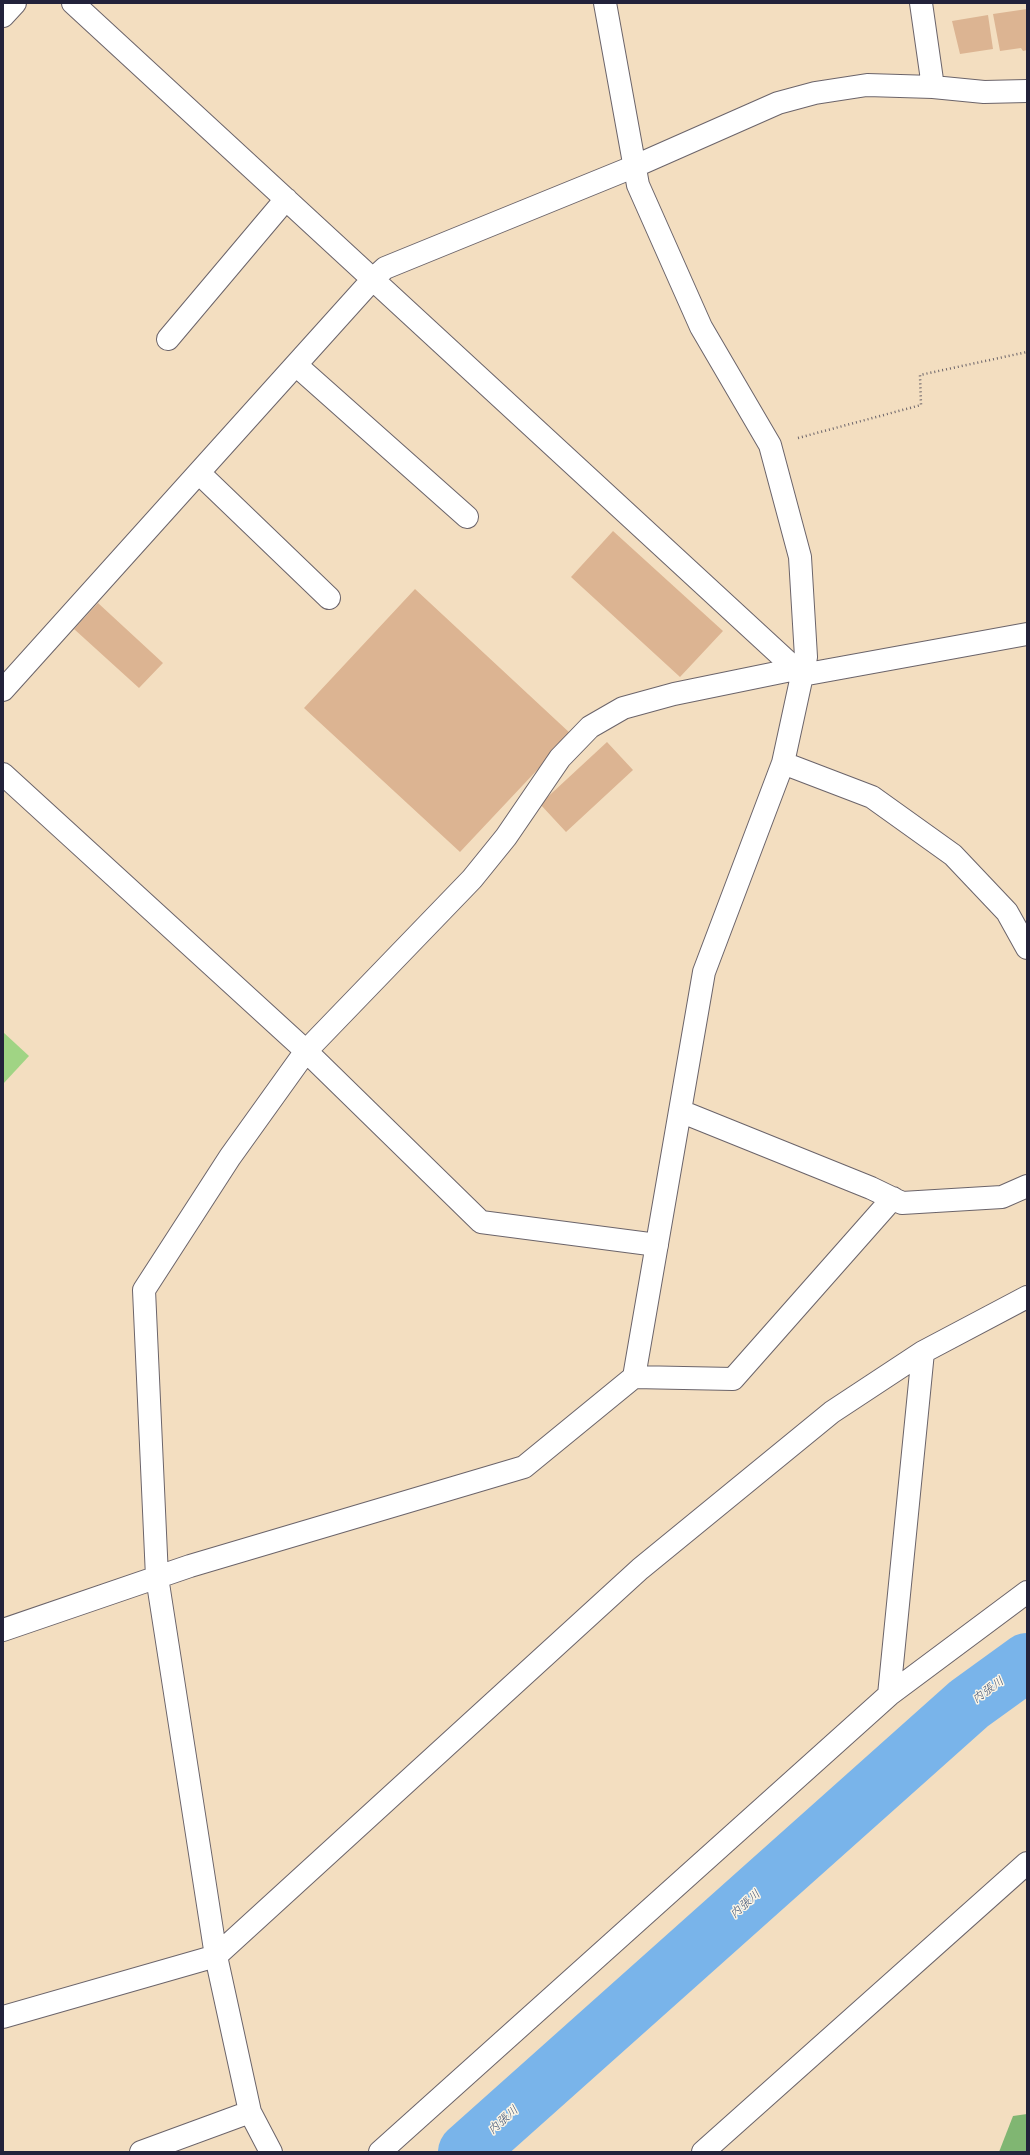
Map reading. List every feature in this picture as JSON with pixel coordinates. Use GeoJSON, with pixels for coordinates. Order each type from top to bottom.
{"type":"FeatureCollection","features":[{"type":"Feature","properties":{"kind":"street"},"geometry":{"type":"LineString","coordinates":[[3,16],[15,3]]}},
{"type":"Feature","properties":{"kind":"street"},"geometry":{"type":"LineString","coordinates":[[73,3],[799,672]]}},
{"type":"Feature","properties":{"kind":"street"},"geometry":{"type":"LineString","coordinates":[[605,3],[638,185],[701,327],[770,445],[800,557],[806,657],[799,672],[783,763],[704,972],[634,1377]]}},
{"type":"Feature","properties":{"kind":"street"},"geometry":{"type":"LineString","coordinates":[[921,3],[933,87]]}},
{"type":"Feature","properties":{"kind":"street"},"geometry":{"type":"LineString","coordinates":[[3,690],[373,279],[385,268],[634,167],[778,104],[815,93],[867,85],[933,87],[984,92],[1027,91]]}},
{"type":"Feature","properties":{"kind":"street"},"geometry":{"type":"LineString","coordinates":[[168,339],[286,199]]}},
{"type":"Feature","properties":{"kind":"street"},"geometry":{"type":"LineString","coordinates":[[296,365],[467,517]]}},
{"type":"Feature","properties":{"kind":"street"},"geometry":{"type":"LineString","coordinates":[[199,473],[330,598]]}},
{"type":"Feature","properties":{"kind":"street"},"geometry":{"type":"LineString","coordinates":[[271,2152],[250,2112],[216,1956],[157,1577],[144,1290],[230,1157],[306,1051],[472,880],[506,837],[560,758],[590,727],[623,708],[674,694],[1027,634]]}},
{"type":"Feature","properties":{"kind":"street"},"geometry":{"type":"LineString","coordinates":[[783,763],[872,797],[953,855],[1007,912],[1027,948]]}},
{"type":"Feature","properties":{"kind":"street"},"geometry":{"type":"LineString","coordinates":[[3,774],[306,1051],[481,1222],[657,1245]]}},
{"type":"Feature","properties":{"kind":"street"},"geometry":{"type":"LineString","coordinates":[[680,1111],[902,1203],[1002,1197],[1027,1186]]}},
{"type":"Feature","properties":{"kind":"street"},"geometry":{"type":"LineString","coordinates":[[3,1630],[157,1577],[524,1467],[634,1377],[734,1379],[893,1198]]}},
{"type":"Feature","properties":{"kind":"street"},"geometry":{"type":"LineString","coordinates":[[3,2017],[216,1956],[640,1570],[832,1412],[923,1352],[1027,1297]]}},
{"type":"Feature","properties":{"kind":"street"},"geometry":{"type":"LineString","coordinates":[[889,1696],[923,1352]]}},
{"type":"Feature","properties":{"kind":"street"},"geometry":{"type":"LineString","coordinates":[[380,2152],[889,1696],[1027,1592]]}},
{"type":"Feature","properties":{"kind":"street"},"geometry":{"type":"LineString","coordinates":[[711,2149],[1027,1863]]}},
{"type":"Feature","properties":{"kind":"street"},"geometry":{"type":"LineString","coordinates":[[141,2152],[250,2112]]}},
{"type":"Feature","properties":{"kind":"path"},"geometry":{"type":"LineString","coordinates":[[770,445],[921,405],[920,376],[1027,352]]}},
{"type":"Feature","properties":{"kind":"green space"},"geometry":{"type":"Polygon","coordinates":[[[3,1032],[29,1056],[3,1084],[3,1032]]]}},
{"type":"Feature","properties":{"kind":"green space"},"geometry":{"type":"Polygon","coordinates":[[[1027,2114],[1027,2152],[999,2152],[1013,2116],[1027,2114]]]}},
{"type":"Feature","properties":{"kind":"building"},"geometry":{"type":"Polygon","coordinates":[[[1027,9],[1027,50],[1023,51],[1021,48],[1000,51],[993,14],[1027,9]]]}},
{"type":"Feature","properties":{"kind":"building"},"geometry":{"type":"Polygon","coordinates":[[[988,15],[993,49],[960,54],[952,21],[988,15]]]}},
{"type":"Feature","properties":{"kind":"building"},"geometry":{"type":"Polygon","coordinates":[[[613,531],[723,631],[680,677],[571,577],[613,531]]]}},
{"type":"Feature","properties":{"kind":"building"},"geometry":{"type":"Polygon","coordinates":[[[415,589],[571,734],[460,852],[304,708],[415,589]]]}},
{"type":"Feature","properties":{"kind":"building"},"geometry":{"type":"Polygon","coordinates":[[[98,603],[163,663],[139,688],[74,629],[98,603]]]}},
{"type":"Feature","properties":{"kind":"building"},"geometry":{"type":"Polygon","coordinates":[[[607,742],[633,770],[566,832],[540,804],[607,742]]]}},
{"type":"Feature","properties":{"kind":"waterway","name":"内張川"},"geometry":{"type":"LineString","coordinates":[[467,2152],[969,1704],[1027,1662]]}}]}
